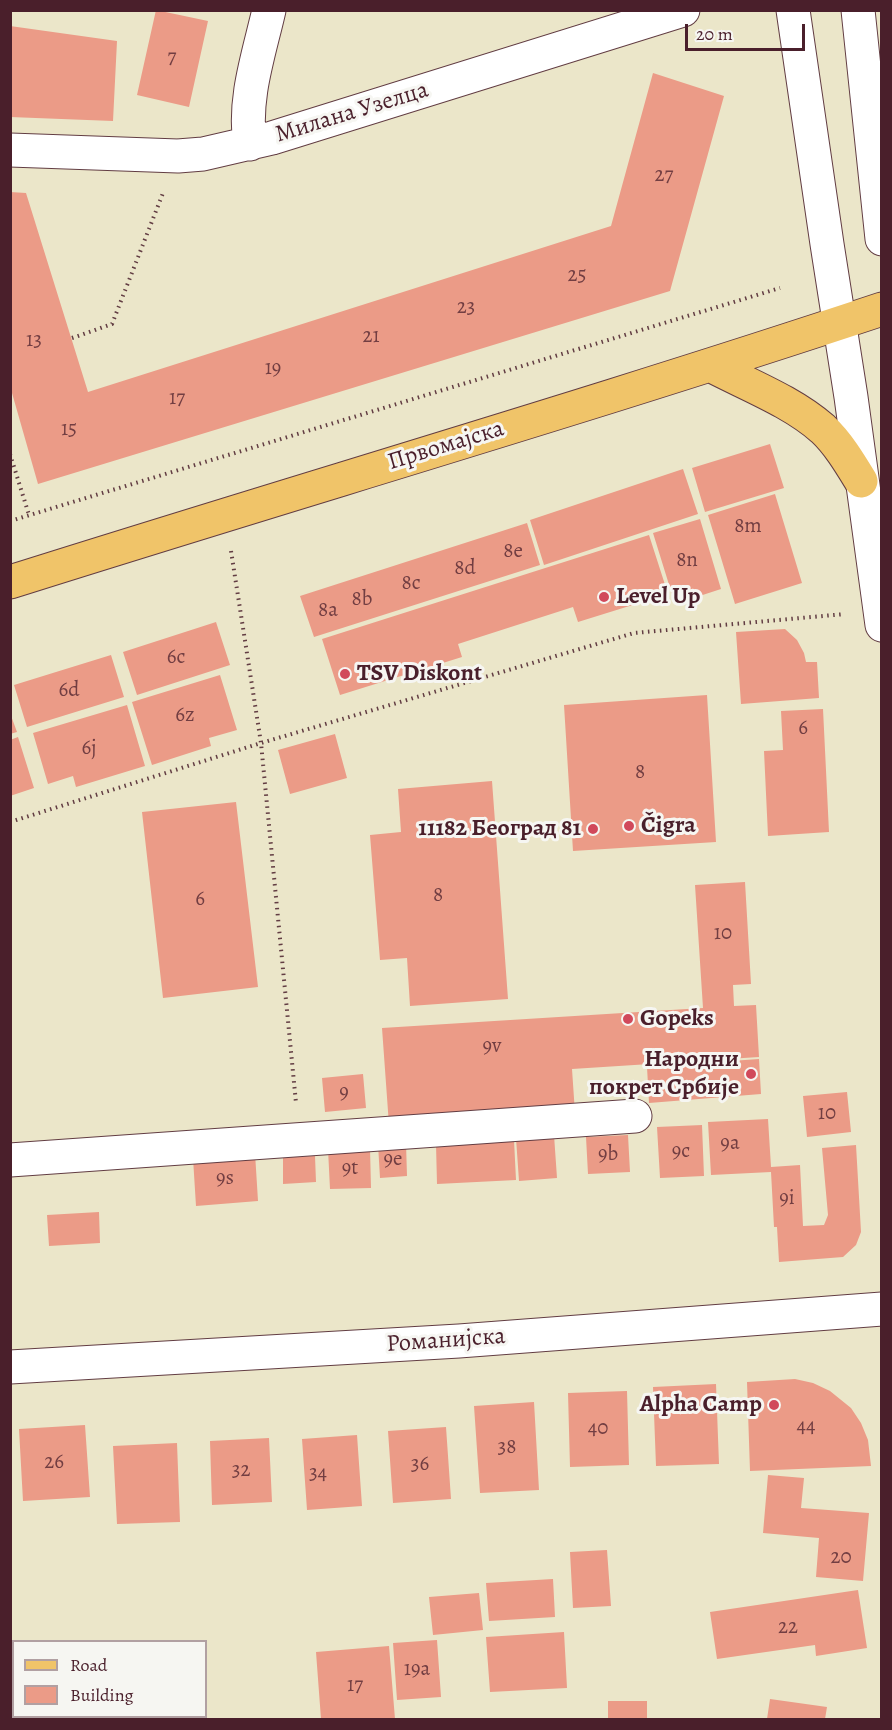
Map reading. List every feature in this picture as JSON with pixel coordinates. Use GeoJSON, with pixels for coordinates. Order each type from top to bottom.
{"type":"FeatureCollection","features":[{"type":"Feature","properties":{"kind":"main road","name":"Првомајска"},"geometry":{"type":"LineString","coordinates":[[10,582],[710,366],[882,309]]}},
{"type":"Feature","properties":{"kind":"main road"},"geometry":{"type":"LineString","coordinates":[[710,366],[798,410],[824,430],[845,455],[861,481]]}},
{"type":"Feature","properties":{"kind":"street"},"geometry":{"type":"LineString","coordinates":[[250,144],[247,125],[250,92],[270,10]]}},
{"type":"Feature","properties":{"kind":"street","name":"Милана Узелца"},"geometry":{"type":"LineString","coordinates":[[10,150],[178,156],[203,154],[250,144],[683,10]]}},
{"type":"Feature","properties":{"kind":"street"},"geometry":{"type":"LineString","coordinates":[[793,10],[881,618]]}},
{"type":"Feature","properties":{"kind":"street"},"geometry":{"type":"LineString","coordinates":[[858,10],[882,239]]}},
{"type":"Feature","properties":{"kind":"street"},"geometry":{"type":"LineString","coordinates":[[10,1160],[635,1116]]}},
{"type":"Feature","properties":{"kind":"street","name":"Романијска"},"geometry":{"type":"LineString","coordinates":[[10,1366],[459,1341],[882,1309]]}},
{"type":"Feature","properties":{"kind":"path"},"geometry":{"type":"LineString","coordinates":[[72,338],[112,324],[178,156]]}},
{"type":"Feature","properties":{"kind":"path"},"geometry":{"type":"LineString","coordinates":[[10,521],[780,288]]}},
{"type":"Feature","properties":{"kind":"path"},"geometry":{"type":"LineString","coordinates":[[10,454],[29,515]]}},
{"type":"Feature","properties":{"kind":"path"},"geometry":{"type":"LineString","coordinates":[[225,514],[261,743],[300,1140]]}},
{"type":"Feature","properties":{"kind":"path"},"geometry":{"type":"LineString","coordinates":[[10,822],[261,743],[634,633],[881,618]]}},
{"type":"Feature","properties":{"kind":"building"},"geometry":{"type":"Polygon","coordinates":[[[156,10],[208,21],[189,107],[137,95],[156,10]]]}},
{"type":"Feature","properties":{"kind":"building"},"geometry":{"type":"Polygon","coordinates":[[[10,26],[117,41],[113,121],[10,117],[10,26]]]}},
{"type":"Feature","properties":{"kind":"building"},"geometry":{"type":"Polygon","coordinates":[[[653,73],[724,96],[670,291],[38,484],[10,386],[10,192],[26,193],[88,392],[611,226],[653,73]]]}},
{"type":"Feature","properties":{"kind":"building"},"geometry":{"type":"Polygon","coordinates":[[[770,444],[784,488],[705,512],[692,468],[770,444]]]}},
{"type":"Feature","properties":{"kind":"building"},"geometry":{"type":"Polygon","coordinates":[[[683,469],[698,514],[544,565],[530,520],[683,469]]]}},
{"type":"Feature","properties":{"kind":"building"},"geometry":{"type":"Polygon","coordinates":[[[775,494],[802,583],[735,604],[708,515],[775,494]]]}},
{"type":"Feature","properties":{"kind":"building"},"geometry":{"type":"Polygon","coordinates":[[[700,519],[721,589],[675,604],[653,533],[700,519]]]}},
{"type":"Feature","properties":{"kind":"building"},"geometry":{"type":"Polygon","coordinates":[[[527,523],[540,565],[314,637],[300,596],[527,523]]]}},
{"type":"Feature","properties":{"kind":"building"},"geometry":{"type":"Polygon","coordinates":[[[649,535],[668,594],[578,622],[573,607],[458,644],[462,657],[340,695],[322,639],[649,535]]]}},
{"type":"Feature","properties":{"kind":"building"},"geometry":{"type":"Polygon","coordinates":[[[216,622],[230,665],[137,695],[123,652],[216,622]]]}},
{"type":"Feature","properties":{"kind":"building"},"geometry":{"type":"Polygon","coordinates":[[[785,629],[797,640],[806,662],[817,662],[819,698],[741,704],[736,632],[785,629]]]}},
{"type":"Feature","properties":{"kind":"building"},"geometry":{"type":"Polygon","coordinates":[[[111,655],[124,697],[27,727],[14,685],[111,655]]]}},
{"type":"Feature","properties":{"kind":"building"},"geometry":{"type":"Polygon","coordinates":[[[220,675],[237,730],[209,738],[211,746],[152,765],[132,702],[220,675]]]}},
{"type":"Feature","properties":{"kind":"building"},"geometry":{"type":"Polygon","coordinates":[[[707,695],[716,842],[573,851],[564,705],[707,695]]]}},
{"type":"Feature","properties":{"kind":"building"},"geometry":{"type":"Polygon","coordinates":[[[127,705],[145,766],[76,787],[73,776],[48,784],[33,733],[127,705]]]}},
{"type":"Feature","properties":{"kind":"building"},"geometry":{"type":"Polygon","coordinates":[[[823,709],[829,832],[768,836],[764,751],[783,750],[781,711],[823,709]]]}},
{"type":"Feature","properties":{"kind":"building"},"geometry":{"type":"Polygon","coordinates":[[[10,713],[17,732],[10,734],[10,713]]]}},
{"type":"Feature","properties":{"kind":"building"},"geometry":{"type":"Polygon","coordinates":[[[335,734],[347,778],[290,794],[278,750],[335,734]]]}},
{"type":"Feature","properties":{"kind":"building"},"geometry":{"type":"Polygon","coordinates":[[[18,737],[34,788],[10,796],[10,740],[18,737]]]}},
{"type":"Feature","properties":{"kind":"building"},"geometry":{"type":"Polygon","coordinates":[[[492,781],[508,999],[410,1006],[407,958],[380,960],[370,835],[401,832],[398,789],[492,781]]]}},
{"type":"Feature","properties":{"kind":"building"},"geometry":{"type":"Polygon","coordinates":[[[236,802],[258,987],[163,998],[142,812],[236,802]]]}},
{"type":"Feature","properties":{"kind":"building"},"geometry":{"type":"Polygon","coordinates":[[[745,882],[751,984],[733,985],[734,1006],[756,1005],[759,1057],[572,1069],[575,1113],[389,1125],[382,1028],[703,1008],[695,885],[745,882]]]}},
{"type":"Feature","properties":{"kind":"building"},"geometry":{"type":"Polygon","coordinates":[[[759,1059],[761,1094],[649,1103],[647,1067],[759,1059]]]}},
{"type":"Feature","properties":{"kind":"building"},"geometry":{"type":"Polygon","coordinates":[[[363,1074],[366,1108],[325,1112],[322,1078],[363,1074]]]}},
{"type":"Feature","properties":{"kind":"building"},"geometry":{"type":"Polygon","coordinates":[[[847,1092],[851,1132],[807,1137],[803,1096],[847,1092]]]}},
{"type":"Feature","properties":{"kind":"building"},"geometry":{"type":"Polygon","coordinates":[[[768,1119],[771,1167],[800,1165],[803,1226],[824,1225],[828,1215],[822,1148],[856,1145],[861,1232],[856,1245],[843,1257],[779,1262],[777,1227],[774,1227],[771,1172],[711,1175],[708,1122],[768,1119]]]}},
{"type":"Feature","properties":{"kind":"building"},"geometry":{"type":"Polygon","coordinates":[[[702,1125],[704,1176],[660,1178],[657,1127],[702,1125]]]}},
{"type":"Feature","properties":{"kind":"building"},"geometry":{"type":"Polygon","coordinates":[[[554,1135],[557,1178],[519,1181],[516,1138],[554,1135]]]}},
{"type":"Feature","properties":{"kind":"building"},"geometry":{"type":"Polygon","coordinates":[[[628,1135],[630,1172],[588,1174],[586,1137],[628,1135]]]}},
{"type":"Feature","properties":{"kind":"building"},"geometry":{"type":"Polygon","coordinates":[[[514,1140],[516,1180],[437,1184],[436,1144],[514,1140]]]}},
{"type":"Feature","properties":{"kind":"building"},"geometry":{"type":"Polygon","coordinates":[[[406,1143],[407,1176],[380,1178],[378,1144],[406,1143]]]}},
{"type":"Feature","properties":{"kind":"building"},"geometry":{"type":"Polygon","coordinates":[[[370,1148],[371,1188],[330,1189],[328,1149],[370,1148]]]}},
{"type":"Feature","properties":{"kind":"building"},"geometry":{"type":"Polygon","coordinates":[[[255,1153],[258,1201],[196,1206],[193,1158],[255,1153]]]}},
{"type":"Feature","properties":{"kind":"building"},"geometry":{"type":"Polygon","coordinates":[[[315,1156],[316,1182],[283,1184],[283,1157],[315,1156]]]}},
{"type":"Feature","properties":{"kind":"building"},"geometry":{"type":"Polygon","coordinates":[[[99,1212],[100,1243],[49,1246],[47,1215],[99,1212]]]}},
{"type":"Feature","properties":{"kind":"building"},"geometry":{"type":"Polygon","coordinates":[[[795,1379],[813,1383],[830,1391],[851,1408],[868,1440],[871,1466],[750,1471],[747,1382],[795,1379]]]}},
{"type":"Feature","properties":{"kind":"building"},"geometry":{"type":"Polygon","coordinates":[[[716,1384],[719,1464],[656,1466],[653,1387],[716,1384]]]}},
{"type":"Feature","properties":{"kind":"building"},"geometry":{"type":"Polygon","coordinates":[[[627,1391],[629,1465],[570,1467],[568,1393],[627,1391]]]}},
{"type":"Feature","properties":{"kind":"building"},"geometry":{"type":"Polygon","coordinates":[[[534,1402],[539,1490],[480,1493],[474,1406],[534,1402]]]}},
{"type":"Feature","properties":{"kind":"building"},"geometry":{"type":"Polygon","coordinates":[[[85,1425],[90,1497],[23,1501],[19,1429],[85,1425]]]}},
{"type":"Feature","properties":{"kind":"building"},"geometry":{"type":"Polygon","coordinates":[[[446,1427],[451,1499],[393,1503],[388,1431],[446,1427]]]}},
{"type":"Feature","properties":{"kind":"building"},"geometry":{"type":"Polygon","coordinates":[[[357,1435],[362,1506],[307,1510],[302,1439],[357,1435]]]}},
{"type":"Feature","properties":{"kind":"building"},"geometry":{"type":"Polygon","coordinates":[[[269,1438],[272,1502],[212,1505],[210,1441],[269,1438]]]}},
{"type":"Feature","properties":{"kind":"building"},"geometry":{"type":"Polygon","coordinates":[[[177,1443],[180,1522],[117,1524],[113,1446],[177,1443]]]}},
{"type":"Feature","properties":{"kind":"building"},"geometry":{"type":"Polygon","coordinates":[[[768,1475],[804,1478],[801,1508],[869,1513],[863,1581],[816,1577],[819,1538],[763,1533],[768,1475]]]}},
{"type":"Feature","properties":{"kind":"building"},"geometry":{"type":"Polygon","coordinates":[[[607,1550],[611,1606],[573,1608],[570,1552],[607,1550]]]}},
{"type":"Feature","properties":{"kind":"building"},"geometry":{"type":"Polygon","coordinates":[[[553,1579],[555,1617],[489,1621],[486,1583],[553,1579]]]}},
{"type":"Feature","properties":{"kind":"building"},"geometry":{"type":"Polygon","coordinates":[[[858,1590],[867,1648],[816,1656],[815,1645],[717,1659],[710,1612],[858,1590]]]}},
{"type":"Feature","properties":{"kind":"building"},"geometry":{"type":"Polygon","coordinates":[[[479,1593],[483,1630],[433,1635],[429,1597],[479,1593]]]}},
{"type":"Feature","properties":{"kind":"building"},"geometry":{"type":"Polygon","coordinates":[[[564,1632],[567,1688],[490,1692],[486,1637],[564,1632]]]}},
{"type":"Feature","properties":{"kind":"building"},"geometry":{"type":"Polygon","coordinates":[[[437,1640],[441,1697],[397,1700],[393,1643],[437,1640]]]}},
{"type":"Feature","properties":{"kind":"building"},"geometry":{"type":"Polygon","coordinates":[[[389,1646],[395,1719],[321,1719],[316,1652],[389,1646]]]}},
{"type":"Feature","properties":{"kind":"building"},"geometry":{"type":"Polygon","coordinates":[[[770,1699],[827,1707],[825,1719],[767,1719],[770,1699]]]}},
{"type":"Feature","properties":{"kind":"building"},"geometry":{"type":"Polygon","coordinates":[[[608,1701],[647,1701],[647,1719],[608,1719],[608,1701]]]}},
{"type":"Feature","properties":{"kind":"place","name":"Level Up"},"geometry":{"type":"Point","coordinates":[604,597]}},
{"type":"Feature","properties":{"kind":"place","name":"TSV Diskont"},"geometry":{"type":"Point","coordinates":[345,674]}},
{"type":"Feature","properties":{"kind":"place","name":"Čigra"},"geometry":{"type":"Point","coordinates":[629,826]}},
{"type":"Feature","properties":{"kind":"place","name":"11182 Београд 81"},"geometry":{"type":"Point","coordinates":[593,829]}},
{"type":"Feature","properties":{"kind":"place","name":"Gopeks"},"geometry":{"type":"Point","coordinates":[628,1019]}},
{"type":"Feature","properties":{"kind":"place","name":"Народни покрет Србије"},"geometry":{"type":"Point","coordinates":[751,1074]}},
{"type":"Feature","properties":{"kind":"place","name":"Alpha Camp"},"geometry":{"type":"Point","coordinates":[774,1405]}}]}
